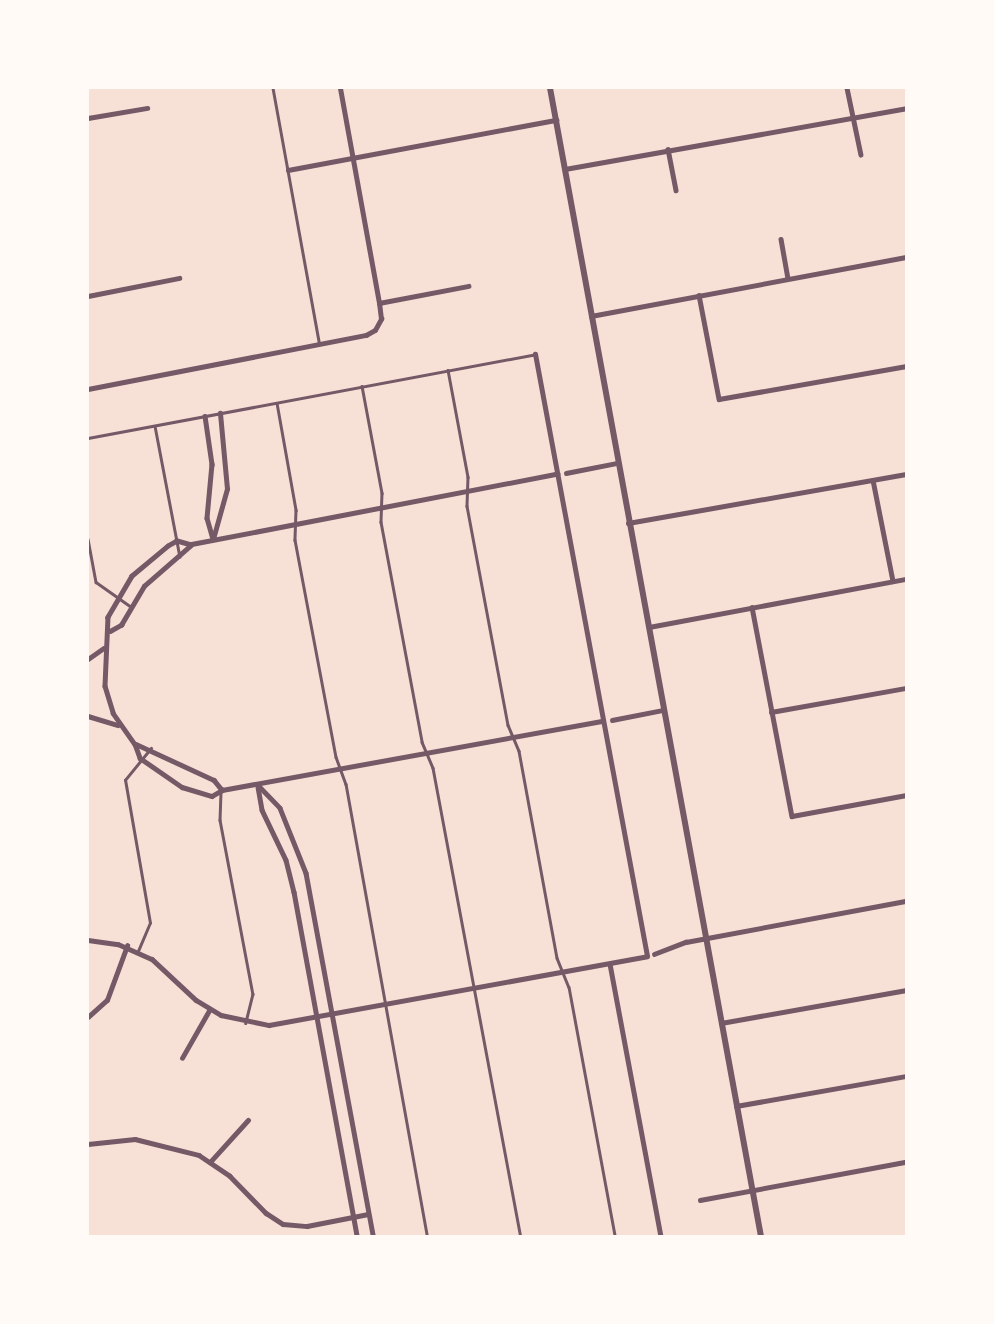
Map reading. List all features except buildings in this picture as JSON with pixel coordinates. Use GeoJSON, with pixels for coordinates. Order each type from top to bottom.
{"type":"FeatureCollection","features":[{"type":"Feature","properties":{"kind":"street"},"geometry":{"type":"LineString","coordinates":[[88,389],[320,345],[370,333],[380,322],[379,303],[340,88]]}},
{"type":"Feature","properties":{"kind":"street"},"geometry":{"type":"LineString","coordinates":[[550,88],[761,1237]]}},
{"type":"Feature","properties":{"kind":"street"},"geometry":{"type":"LineString","coordinates":[[847,88],[860,155]]}},
{"type":"Feature","properties":{"kind":"street"},"geometry":{"type":"LineString","coordinates":[[88,118],[148,108]]}},
{"type":"Feature","properties":{"kind":"street"},"geometry":{"type":"LineString","coordinates":[[565,169],[906,108]]}},
{"type":"Feature","properties":{"kind":"street"},"geometry":{"type":"LineString","coordinates":[[288,170],[556,120]]}},
{"type":"Feature","properties":{"kind":"street"},"geometry":{"type":"LineString","coordinates":[[668,149],[676,190]]}},
{"type":"Feature","properties":{"kind":"street"},"geometry":{"type":"LineString","coordinates":[[780,239],[788,278]]}},
{"type":"Feature","properties":{"kind":"street"},"geometry":{"type":"LineString","coordinates":[[590,316],[906,257]]}},
{"type":"Feature","properties":{"kind":"street"},"geometry":{"type":"LineString","coordinates":[[88,296],[179,278]]}},
{"type":"Feature","properties":{"kind":"street"},"geometry":{"type":"LineString","coordinates":[[379,303],[468,286]]}},
{"type":"Feature","properties":{"kind":"street"},"geometry":{"type":"LineString","coordinates":[[699,295],[719,398],[906,366]]}},
{"type":"Feature","properties":{"kind":"street"},"geometry":{"type":"LineString","coordinates":[[88,940],[127,946],[138,951],[210,1009],[246,1023],[280,1025],[647,956],[535,354]]}},
{"type":"Feature","properties":{"kind":"street"},"geometry":{"type":"LineString","coordinates":[[213,540],[227,489],[220,413]]}},
{"type":"Feature","properties":{"kind":"street"},"geometry":{"type":"LineString","coordinates":[[205,416],[212,464],[207,518],[213,540]]}},
{"type":"Feature","properties":{"kind":"street"},"geometry":{"type":"LineString","coordinates":[[566,473],[617,463]]}},
{"type":"Feature","properties":{"kind":"street"},"geometry":{"type":"LineString","coordinates":[[558,474],[191,545],[177,541],[140,567],[117,598],[108,617],[110,631],[105,647],[105,686],[118,725],[135,744],[140,758],[182,787],[212,796],[222,789],[258,786],[603,722]]}},
{"type":"Feature","properties":{"kind":"street"},"geometry":{"type":"LineString","coordinates":[[628,523],[906,474]]}},
{"type":"Feature","properties":{"kind":"street"},"geometry":{"type":"LineString","coordinates":[[873,480],[893,581]]}},
{"type":"Feature","properties":{"kind":"street"},"geometry":{"type":"LineString","coordinates":[[110,631],[121,625],[130,606],[153,577],[191,545]]}},
{"type":"Feature","properties":{"kind":"street"},"geometry":{"type":"LineString","coordinates":[[648,627],[906,579]]}},
{"type":"Feature","properties":{"kind":"street"},"geometry":{"type":"LineString","coordinates":[[752,607],[792,816],[906,795]]}},
{"type":"Feature","properties":{"kind":"street"},"geometry":{"type":"LineString","coordinates":[[88,659],[105,647]]}},
{"type":"Feature","properties":{"kind":"street"},"geometry":{"type":"LineString","coordinates":[[772,712],[906,688]]}},
{"type":"Feature","properties":{"kind":"street"},"geometry":{"type":"LineString","coordinates":[[612,720],[663,710]]}},
{"type":"Feature","properties":{"kind":"street"},"geometry":{"type":"LineString","coordinates":[[88,716],[118,725]]}},
{"type":"Feature","properties":{"kind":"street"},"geometry":{"type":"LineString","coordinates":[[135,744],[151,748],[180,768],[214,780],[222,789]]}},
{"type":"Feature","properties":{"kind":"street"},"geometry":{"type":"LineString","coordinates":[[258,786],[280,808],[303,862],[373,1237]]}},
{"type":"Feature","properties":{"kind":"street"},"geometry":{"type":"LineString","coordinates":[[258,786],[262,810],[289,873],[357,1237]]}},
{"type":"Feature","properties":{"kind":"street"},"geometry":{"type":"LineString","coordinates":[[653,954],[705,938],[906,901]]}},
{"type":"Feature","properties":{"kind":"street"},"geometry":{"type":"LineString","coordinates":[[88,1017],[107,1000],[127,946]]}},
{"type":"Feature","properties":{"kind":"street"},"geometry":{"type":"LineString","coordinates":[[610,964],[661,1237]]}},
{"type":"Feature","properties":{"kind":"street"},"geometry":{"type":"LineString","coordinates":[[721,1024],[906,990]]}},
{"type":"Feature","properties":{"kind":"street"},"geometry":{"type":"LineString","coordinates":[[182,1058],[210,1009]]}},
{"type":"Feature","properties":{"kind":"street"},"geometry":{"type":"LineString","coordinates":[[736,1106],[906,1076]]}},
{"type":"Feature","properties":{"kind":"street"},"geometry":{"type":"LineString","coordinates":[[211,1161],[248,1120]]}},
{"type":"Feature","properties":{"kind":"street"},"geometry":{"type":"LineString","coordinates":[[88,1144],[135,1139],[181,1148],[211,1161],[265,1213],[283,1224],[307,1226],[368,1214]]}},
{"type":"Feature","properties":{"kind":"street"},"geometry":{"type":"LineString","coordinates":[[699,1200],[906,1162]]}},
{"type":"Feature","properties":{"kind":"lane"},"geometry":{"type":"LineString","coordinates":[[273,88],[320,345]]}},
{"type":"Feature","properties":{"kind":"lane"},"geometry":{"type":"LineString","coordinates":[[88,438],[535,354]]}},
{"type":"Feature","properties":{"kind":"lane"},"geometry":{"type":"LineString","coordinates":[[448,370],[467,491],[514,739],[615,1237]]}},
{"type":"Feature","properties":{"kind":"lane"},"geometry":{"type":"LineString","coordinates":[[362,386],[427,755],[475,989],[521,1237]]}},
{"type":"Feature","properties":{"kind":"lane"},"geometry":{"type":"LineString","coordinates":[[277,403],[296,524],[427,1237]]}},
{"type":"Feature","properties":{"kind":"lane"},"geometry":{"type":"LineString","coordinates":[[155,426],[180,557]]}},
{"type":"Feature","properties":{"kind":"lane"},"geometry":{"type":"LineString","coordinates":[[88,539],[96,582],[130,606]]}},
{"type":"Feature","properties":{"kind":"lane"},"geometry":{"type":"LineString","coordinates":[[138,951],[150,923],[125,780],[140,758],[151,748]]}},
{"type":"Feature","properties":{"kind":"lane"},"geometry":{"type":"LineString","coordinates":[[222,789],[220,820],[253,994],[246,1023]]}}]}
